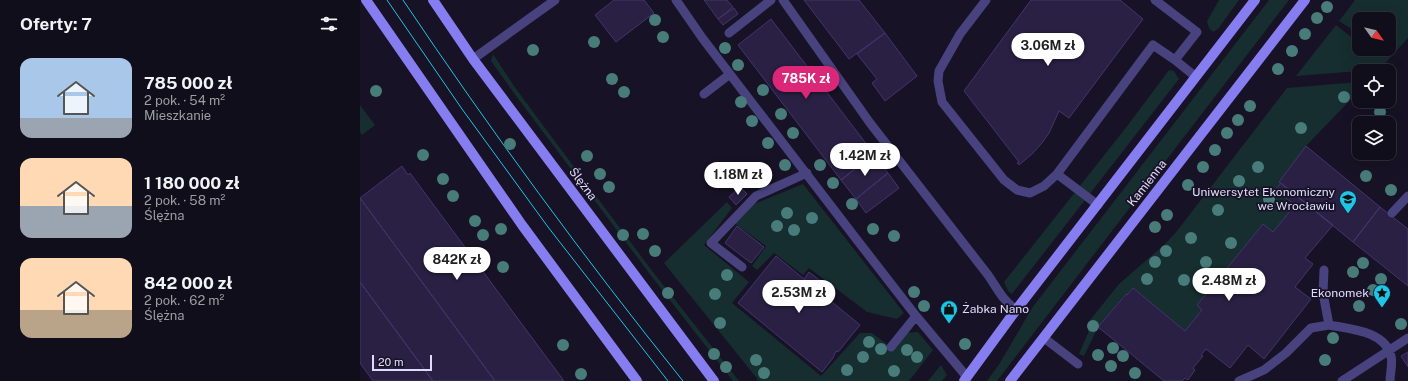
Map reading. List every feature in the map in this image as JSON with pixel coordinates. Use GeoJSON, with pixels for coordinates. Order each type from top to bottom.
{"type":"FeatureCollection","features":[{"type":"Feature","properties":{"kind":"street"},"geometry":{"type":"LineString","coordinates":[[366,0],[527,231],[636,381]]}},
{"type":"Feature","properties":{"kind":"street","name":"Ślężna"},"geometry":{"type":"LineString","coordinates":[[433,0],[473,59],[714,381]]}},
{"type":"Feature","properties":{"kind":"street","name":"Kamienna"},"geometry":{"type":"LineString","coordinates":[[965,379],[1016,310],[1255,0]]}},
{"type":"Feature","properties":{"kind":"street","name":"Kamienna"},"geometry":{"type":"LineString","coordinates":[[1010,381],[1305,0]]}},
{"type":"Feature","properties":{"kind":"lane"},"geometry":{"type":"LineString","coordinates":[[473,59],[555,0]]}},
{"type":"Feature","properties":{"kind":"lane"},"geometry":{"type":"LineString","coordinates":[[676,0],[703,39],[965,379]]}},
{"type":"Feature","properties":{"kind":"lane"},"geometry":{"type":"LineString","coordinates":[[728,33],[771,0]]}},
{"type":"Feature","properties":{"kind":"lane"},"geometry":{"type":"LineString","coordinates":[[783,0],[870,123],[988,275],[1005,301],[1016,310]]}},
{"type":"Feature","properties":{"kind":"lane"},"geometry":{"type":"LineString","coordinates":[[986,0],[960,34],[939,71],[938,81],[942,102],[1004,180],[1017,190],[1030,193],[1044,186],[1057,174],[1153,45],[1196,77]]}},
{"type":"Feature","properties":{"kind":"lane"},"geometry":{"type":"LineString","coordinates":[[1155,0],[1197,32],[1175,60]]}},
{"type":"Feature","properties":{"kind":"lane"},"geometry":{"type":"LineString","coordinates":[[704,94],[730,74]]}},
{"type":"Feature","properties":{"kind":"lane"},"geometry":{"type":"LineString","coordinates":[[742,267],[711,243],[756,196],[807,173]]}},
{"type":"Feature","properties":{"kind":"lane"},"geometry":{"type":"LineString","coordinates":[[1057,174],[1098,205]]}},
{"type":"Feature","properties":{"kind":"lane"},"geometry":{"type":"LineString","coordinates":[[1392,213],[1408,196]]}},
{"type":"Feature","properties":{"kind":"lane"},"geometry":{"type":"LineString","coordinates":[[1324,270],[1323,293],[1329,325]]}},
{"type":"Feature","properties":{"kind":"lane"},"geometry":{"type":"LineString","coordinates":[[891,347],[916,316]]}},
{"type":"Feature","properties":{"kind":"lane"},"geometry":{"type":"LineString","coordinates":[[1238,381],[1264,370],[1286,353],[1311,328],[1329,325],[1369,334],[1379,338],[1389,350],[1392,357],[1390,381]]}},
{"type":"Feature","properties":{"kind":"lane"},"geometry":{"type":"LineString","coordinates":[[1044,338],[1078,364]]}},
{"type":"Feature","properties":{"kind":"lane"},"geometry":{"type":"LineString","coordinates":[[1342,381],[1408,338]]}},
{"type":"Feature","properties":{"kind":"green space"},"geometry":{"type":"Polygon","coordinates":[[[1219,0],[1239,0],[1218,29],[1213,32],[1209,28],[1207,21],[1219,0]]]}},
{"type":"Feature","properties":{"kind":"green space"},"geometry":{"type":"Polygon","coordinates":[[[1269,0],[1289,0],[997,381],[987,381],[1000,363],[1032,308],[1269,0]]]}},
{"type":"Feature","properties":{"kind":"green space"},"geometry":{"type":"Polygon","coordinates":[[[1355,0],[1408,0],[1408,38],[1396,51],[1396,12],[1352,12],[1352,33],[1350,28],[1339,21],[1355,0]]]}},
{"type":"Feature","properties":{"kind":"green space"},"geometry":{"type":"Polygon","coordinates":[[[1336,25],[1352,38],[1352,56],[1392,56],[1384,64],[1352,64],[1352,72],[1296,76],[1336,25]]]}},
{"type":"Feature","properties":{"kind":"green space"},"geometry":{"type":"Polygon","coordinates":[[[493,54],[514,86],[653,272],[739,381],[733,381],[652,277],[491,61],[493,54]]]}},
{"type":"Feature","properties":{"kind":"green space"},"geometry":{"type":"Polygon","coordinates":[[[1169,70],[1174,71],[1179,79],[1012,294],[1008,291],[1004,282],[1128,125],[1169,70]]]}},
{"type":"Feature","properties":{"kind":"green space"},"geometry":{"type":"Polygon","coordinates":[[[1352,83],[1352,98],[1306,146],[1275,190],[1295,205],[1273,232],[1263,224],[1197,305],[1202,310],[1185,331],[1133,288],[1127,295],[1125,294],[1098,327],[1084,356],[1079,354],[1088,333],[1090,320],[1119,284],[1165,244],[1177,231],[1287,88],[1352,83]]]}},
{"type":"Feature","properties":{"kind":"green space"},"geometry":{"type":"Polygon","coordinates":[[[360,105],[375,125],[362,135],[360,132],[360,105]]]}},
{"type":"Feature","properties":{"kind":"green space"},"geometry":{"type":"Polygon","coordinates":[[[803,184],[904,313],[897,319],[867,312],[809,268],[803,275],[774,253],[757,270],[752,266],[766,246],[734,223],[754,204],[803,184]]]}},
{"type":"Feature","properties":{"kind":"green space"},"geometry":{"type":"Polygon","coordinates":[[[727,202],[732,208],[704,245],[749,282],[732,303],[821,376],[860,333],[872,333],[892,348],[904,333],[918,332],[933,350],[909,381],[759,381],[664,263],[727,202]]]}},
{"type":"Feature","properties":{"kind":"green space"},"geometry":{"type":"Polygon","coordinates":[[[941,365],[947,375],[942,381],[928,381],[941,365]]]}},
{"type":"Feature","properties":{"kind":"building"},"geometry":{"type":"Polygon","coordinates":[[[614,0],[644,0],[654,13],[616,42],[595,15],[614,0]]]}},
{"type":"Feature","properties":{"kind":"building"},"geometry":{"type":"Polygon","coordinates":[[[704,0],[727,0],[733,7],[718,19],[704,0]]]}},
{"type":"Feature","properties":{"kind":"building"},"geometry":{"type":"Polygon","coordinates":[[[804,0],[859,0],[885,33],[849,59],[804,0]]]}},
{"type":"Feature","properties":{"kind":"building"},"geometry":{"type":"Polygon","coordinates":[[[1031,0],[1120,0],[1143,19],[1069,118],[1059,111],[1049,133],[1042,143],[1019,165],[1017,163],[1019,162],[964,91],[1031,0]]]}},
{"type":"Feature","properties":{"kind":"building"},"geometry":{"type":"Polygon","coordinates":[[[734,8],[738,14],[723,25],[718,19],[734,8]]]}},
{"type":"Feature","properties":{"kind":"building"},"geometry":{"type":"Polygon","coordinates":[[[771,19],[874,154],[841,180],[738,45],[771,19]]]}},
{"type":"Feature","properties":{"kind":"building"},"geometry":{"type":"Polygon","coordinates":[[[885,33],[917,76],[885,101],[872,83],[877,79],[857,54],[885,33]]]}},
{"type":"Feature","properties":{"kind":"building"},"geometry":{"type":"Polygon","coordinates":[[[1306,146],[1380,207],[1353,242],[1279,182],[1306,146]]]}},
{"type":"Feature","properties":{"kind":"building"},"geometry":{"type":"Polygon","coordinates":[[[874,154],[888,173],[856,199],[841,180],[874,154]]]}},
{"type":"Feature","properties":{"kind":"building"},"geometry":{"type":"Polygon","coordinates":[[[402,166],[408,175],[410,173],[564,381],[495,381],[360,198],[402,166]]]}},
{"type":"Feature","properties":{"kind":"building"},"geometry":{"type":"Polygon","coordinates":[[[888,173],[899,188],[866,213],[856,199],[888,173]]]}},
{"type":"Feature","properties":{"kind":"building"},"geometry":{"type":"Polygon","coordinates":[[[1281,183],[1333,225],[1305,258],[1313,264],[1295,287],[1311,299],[1264,359],[1248,345],[1230,368],[1206,349],[1201,355],[1203,356],[1193,368],[1195,370],[1188,380],[1185,378],[1182,381],[1164,381],[1098,327],[1126,294],[1127,295],[1133,288],[1185,331],[1202,310],[1197,305],[1263,224],[1273,232],[1295,205],[1275,190],[1281,183]]]}},
{"type":"Feature","properties":{"kind":"building"},"geometry":{"type":"Polygon","coordinates":[[[740,187],[747,194],[736,205],[729,197],[740,187]]]}},
{"type":"Feature","properties":{"kind":"building"},"geometry":{"type":"Polygon","coordinates":[[[360,198],[495,381],[433,381],[360,282],[360,198]]]}},
{"type":"Feature","properties":{"kind":"building"},"geometry":{"type":"Polygon","coordinates":[[[1380,207],[1408,229],[1408,286],[1353,242],[1380,207]]]}},
{"type":"Feature","properties":{"kind":"building"},"geometry":{"type":"Polygon","coordinates":[[[737,226],[764,247],[751,263],[725,243],[737,226]]]}},
{"type":"Feature","properties":{"kind":"building"},"geometry":{"type":"Polygon","coordinates":[[[776,256],[860,325],[838,352],[836,351],[833,358],[822,372],[738,303],[776,256]]]}},
{"type":"Feature","properties":{"kind":"building"},"geometry":{"type":"Polygon","coordinates":[[[809,272],[823,283],[818,291],[804,279],[809,272]]]}},
{"type":"Feature","properties":{"kind":"building"},"geometry":{"type":"Polygon","coordinates":[[[360,282],[433,381],[373,381],[360,363],[360,282]]]}},
{"type":"Feature","properties":{"kind":"building"},"geometry":{"type":"Polygon","coordinates":[[[1408,352],[1408,367],[1401,356],[1408,352]]]}},
{"type":"Feature","properties":{"kind":"tram line"},"geometry":{"type":"LineString","coordinates":[[387,0],[462,109],[548,227],[668,381]]}},
{"type":"Feature","properties":{"kind":"tram line"},"geometry":{"type":"LineString","coordinates":[[403,0],[470,98],[539,194],[646,335],[683,381]]}},
{"type":"Feature","properties":{"kind":"place","name":"Uniwersytet Ekonomiczny we Wrocławiu"},"geometry":{"type":"Point","coordinates":[1348,214]}},
{"type":"Feature","properties":{"kind":"place","name":"Ekonomek"},"geometry":{"type":"Point","coordinates":[1382,308]}},
{"type":"Feature","properties":{"kind":"place","name":"Żabka Nano"},"geometry":{"type":"Point","coordinates":[949,324]}}]}
